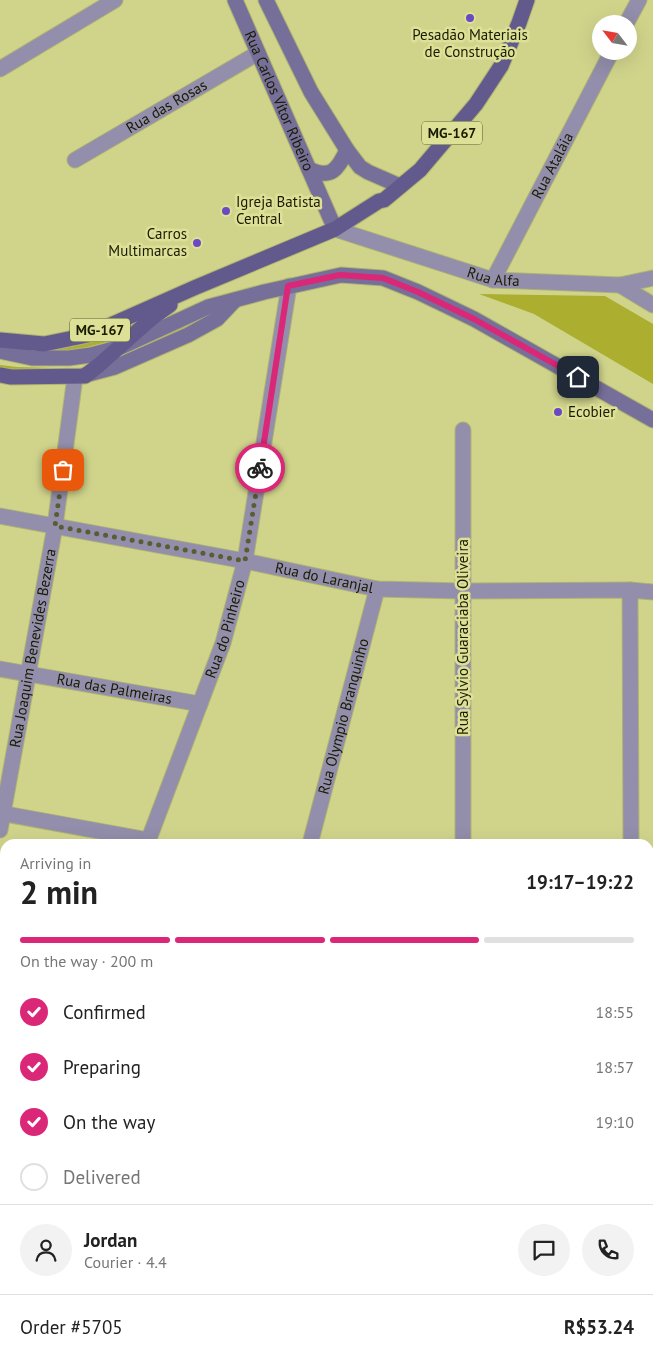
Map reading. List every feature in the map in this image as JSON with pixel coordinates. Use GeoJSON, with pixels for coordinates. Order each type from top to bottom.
{"type":"FeatureCollection","features":[{"type":"Feature","properties":{"kind":"main road","name":"Rua Carlos Vítor Ribeiro"},"geometry":{"type":"LineString","coordinates":[[235,0],[335,229]]}},
{"type":"Feature","properties":{"kind":"main road","name":"Rua Carlos Vítor Ribeiro"},"geometry":{"type":"LineString","coordinates":[[266,0],[311,92],[347,150],[360,167],[400,186]]}},
{"type":"Feature","properties":{"kind":"main road","name":"MG-167"},"geometry":{"type":"LineString","coordinates":[[0,340],[44,344],[88,335],[335,229],[379,201],[384,200],[420,170],[476,104],[501,66],[527,0]]}},
{"type":"Feature","properties":{"kind":"main road"},"geometry":{"type":"LineString","coordinates":[[309,169],[319,174],[327,174],[336,170],[347,150]]}},
{"type":"Feature","properties":{"kind":"main road"},"geometry":{"type":"LineString","coordinates":[[0,351],[32,358],[69,358],[91,355],[121,347],[208,307],[236,299],[340,275],[383,278],[418,292],[474,319],[653,420]]}},
{"type":"Feature","properties":{"kind":"main road"},"geometry":{"type":"LineString","coordinates":[[80,376],[121,347],[152,318],[194,288]]}},
{"type":"Feature","properties":{"kind":"main road"},"geometry":{"type":"LineString","coordinates":[[0,375],[12,377],[80,376],[115,367],[188,335],[217,319],[236,299]]}},
{"type":"Feature","properties":{"kind":"street"},"geometry":{"type":"LineString","coordinates":[[0,69],[115,0]]}},
{"type":"Feature","properties":{"kind":"street"},"geometry":{"type":"LineString","coordinates":[[630,15],[638,0]]}},
{"type":"Feature","properties":{"kind":"street","name":"Rua das Rosas"},"geometry":{"type":"LineString","coordinates":[[76,160],[258,53]]}},
{"type":"Feature","properties":{"kind":"street","name":"Rua Ataláia"},"geometry":{"type":"LineString","coordinates":[[492,280],[607,60]]}},
{"type":"Feature","properties":{"kind":"street","name":"Rua Alfa"},"geometry":{"type":"LineString","coordinates":[[335,229],[492,280],[620,285],[653,305]]}},
{"type":"Feature","properties":{"kind":"street"},"geometry":{"type":"LineString","coordinates":[[620,285],[653,278]]}},
{"type":"Feature","properties":{"kind":"street","name":"Rua do Pinheiro"},"geometry":{"type":"LineString","coordinates":[[149,839],[223,643],[245,561],[288,286]]}},
{"type":"Feature","properties":{"kind":"street","name":"Rua Joaquim Benevides Bezerra"},"geometry":{"type":"LineString","coordinates":[[0,830],[1,814],[55,526],[80,376]]}},
{"type":"Feature","properties":{"kind":"street","name":"Rua Sylvio Guaraciaba Oliveira"},"geometry":{"type":"LineString","coordinates":[[463,430],[463,839]]}},
{"type":"Feature","properties":{"kind":"street","name":"Rua do Laranjal"},"geometry":{"type":"LineString","coordinates":[[0,516],[245,561],[377,589],[463,591],[630,590],[653,592]]}},
{"type":"Feature","properties":{"kind":"street","name":"Rua Olympio Branquinho"},"geometry":{"type":"LineString","coordinates":[[311,839],[377,589]]}},
{"type":"Feature","properties":{"kind":"street"},"geometry":{"type":"LineString","coordinates":[[630,590],[631,839]]}},
{"type":"Feature","properties":{"kind":"street","name":"Rua das Palmeiras"},"geometry":{"type":"LineString","coordinates":[[0,669],[200,704]]}},
{"type":"Feature","properties":{"kind":"street"},"geometry":{"type":"LineString","coordinates":[[1,814],[132,839]]}},
{"type":"Feature","properties":{"kind":"shaded area"},"geometry":{"type":"Polygon","coordinates":[[[479,294],[605,296],[653,324],[653,384],[534,314],[479,294]]]}},
{"type":"Feature","properties":{"kind":"shaded area"},"geometry":{"type":"Polygon","coordinates":[[[148,314],[111,341],[67,352],[42,351],[42,347],[72,347],[148,314]]]}},
{"type":"Feature","properties":{"kind":"shaded area"},"geometry":{"type":"Polygon","coordinates":[[[211,318],[112,365],[130,351],[173,331],[211,318]]]}},
{"type":"Feature","properties":{"kind":"shaded area"},"geometry":{"type":"Polygon","coordinates":[[[0,365],[56,368],[53,371],[16,372],[0,369],[0,365]]]}},
{"type":"Feature","properties":{"kind":"way so far"},"geometry":{"type":"LineString","coordinates":[[63,470],[55,526],[245,561],[260,468]]}},
{"type":"Feature","properties":{"kind":"place","name":"Pesadão Materiais de Construção"},"geometry":{"type":"Point","coordinates":[470,18]}},
{"type":"Feature","properties":{"kind":"place","name":"Igreja Batista Central"},"geometry":{"type":"Point","coordinates":[226,211]}},
{"type":"Feature","properties":{"kind":"place","name":"Carros Multimarcas"},"geometry":{"type":"Point","coordinates":[197,243]}},
{"type":"Feature","properties":{"kind":"place","name":"Ecobier"},"geometry":{"type":"Point","coordinates":[558,412]}},
{"type":"Feature","properties":{"kind":"route"},"geometry":{"type":"LineString","coordinates":[[260,468],[288,286],[340,275],[383,278],[418,292],[474,319],[578,377]]}}]}
